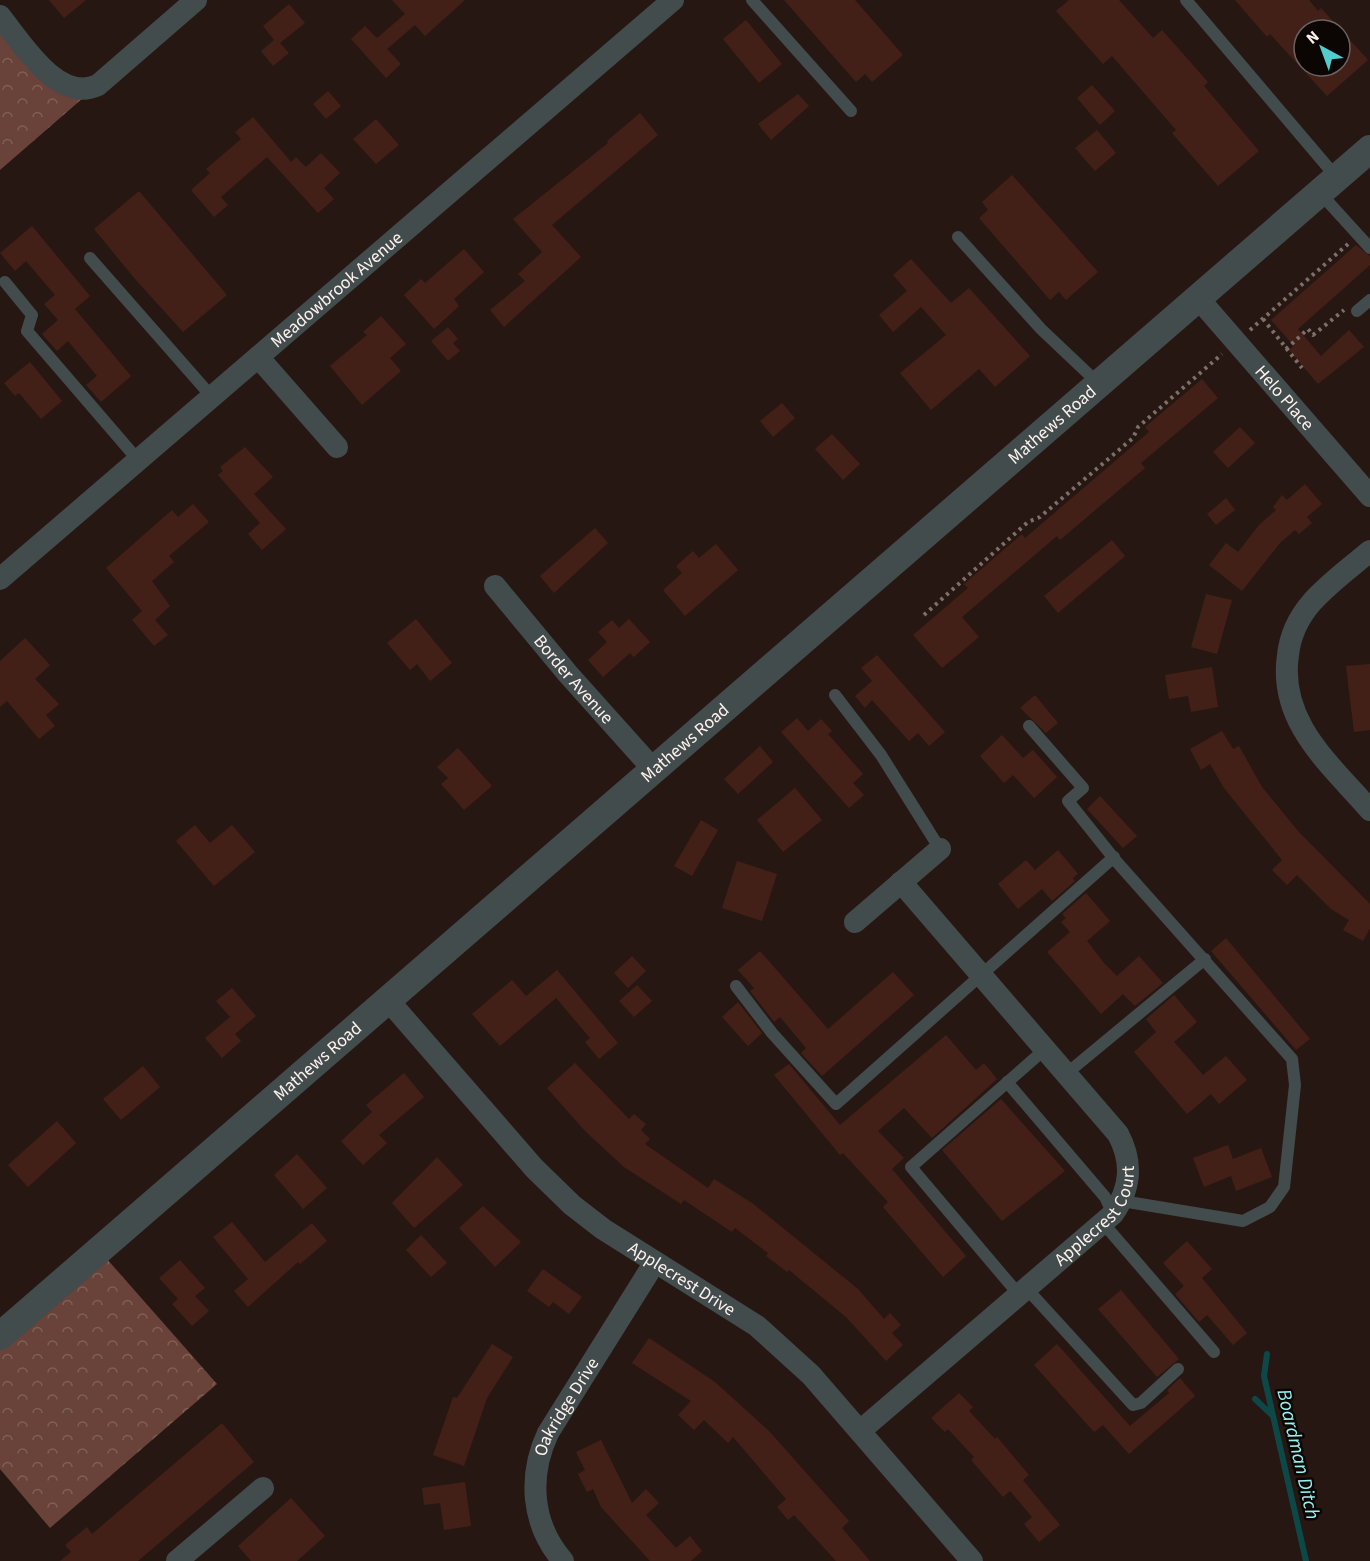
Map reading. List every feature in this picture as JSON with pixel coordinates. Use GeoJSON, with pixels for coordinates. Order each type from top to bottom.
{"type":"FeatureCollection","features":[{"type":"Feature","properties":{"kind":"street"},"geometry":{"type":"LineString","coordinates":[[0,16],[51,77],[67,86],[84,89],[98,85],[196,0]]}},
{"type":"Feature","properties":{"kind":"street","name":"Meadowbrook Avenue"},"geometry":{"type":"LineString","coordinates":[[0,579],[673,0]]}},
{"type":"Feature","properties":{"kind":"street","name":"Mathews Road"},"geometry":{"type":"LineString","coordinates":[[0,1336],[1370,149]]}},
{"type":"Feature","properties":{"kind":"street","name":"Helo Place"},"geometry":{"type":"LineString","coordinates":[[1198,298],[1370,496]]}},
{"type":"Feature","properties":{"kind":"street"},"geometry":{"type":"LineString","coordinates":[[258,357],[337,447]]}},
{"type":"Feature","properties":{"kind":"street"},"geometry":{"type":"LineString","coordinates":[[1370,551],[1312,603],[1294,630],[1286,669],[1287,693],[1293,713],[1305,735],[1370,810]]}},
{"type":"Feature","properties":{"kind":"street","name":"Border Avenue"},"geometry":{"type":"LineString","coordinates":[[495,586],[568,674],[654,770]]}},
{"type":"Feature","properties":{"kind":"street"},"geometry":{"type":"LineString","coordinates":[[855,922],[940,849]]}},
{"type":"Feature","properties":{"kind":"street","name":"Applecrest Court"},"geometry":{"type":"LineString","coordinates":[[860,1431],[1113,1213],[1129,1177],[1126,1150],[1118,1134],[901,882]]}},
{"type":"Feature","properties":{"kind":"street","name":"Applecrest Drive"},"geometry":{"type":"LineString","coordinates":[[387,1000],[542,1176],[572,1205],[655,1262],[757,1326],[811,1375],[972,1561]]}},
{"type":"Feature","properties":{"kind":"street","name":"Oakridge Drive"},"geometry":{"type":"LineString","coordinates":[[563,1561],[540,1522],[535,1497],[537,1463],[541,1448],[655,1262]]}},
{"type":"Feature","properties":{"kind":"street"},"geometry":{"type":"LineString","coordinates":[[177,1561],[262,1488]]}},
{"type":"Feature","properties":{"kind":"lane"},"geometry":{"type":"LineString","coordinates":[[752,0],[851,111]]}},
{"type":"Feature","properties":{"kind":"lane"},"geometry":{"type":"LineString","coordinates":[[1186,0],[1328,185],[1358,235],[1370,248]]}},
{"type":"Feature","properties":{"kind":"lane"},"geometry":{"type":"LineString","coordinates":[[958,237],[1041,329],[1099,384]]}},
{"type":"Feature","properties":{"kind":"lane"},"geometry":{"type":"LineString","coordinates":[[90,258],[212,397]]}},
{"type":"Feature","properties":{"kind":"lane"},"geometry":{"type":"LineString","coordinates":[[5,282],[32,315],[27,331],[138,460]]}},
{"type":"Feature","properties":{"kind":"lane"},"geometry":{"type":"LineString","coordinates":[[1357,311],[1370,300]]}},
{"type":"Feature","properties":{"kind":"lane"},"geometry":{"type":"LineString","coordinates":[[835,695],[881,755],[940,849]]}},
{"type":"Feature","properties":{"kind":"lane"},"geometry":{"type":"LineString","coordinates":[[1029,726],[1083,788],[1068,801],[1114,858],[1292,1059],[1295,1085],[1284,1187],[1270,1207],[1243,1221],[1113,1213]]}},
{"type":"Feature","properties":{"kind":"lane"},"geometry":{"type":"LineString","coordinates":[[736,986],[772,1033],[836,1104],[1114,858]]}},
{"type":"Feature","properties":{"kind":"lane"},"geometry":{"type":"LineString","coordinates":[[1066,1074],[1204,959]]}},
{"type":"Feature","properties":{"kind":"lane"},"geometry":{"type":"LineString","coordinates":[[1044,1050],[911,1167],[1023,1292],[1133,1405],[1141,1403],[1178,1370]]}},
{"type":"Feature","properties":{"kind":"lane"},"geometry":{"type":"LineString","coordinates":[[1007,1082],[1105,1197],[1113,1213],[1214,1352]]}},
{"type":"Feature","properties":{"kind":"path"},"geometry":{"type":"LineString","coordinates":[[924,615],[1028,522],[1040,517],[1133,438],[1138,427],[1358,235]]}},
{"type":"Feature","properties":{"kind":"path"},"geometry":{"type":"LineString","coordinates":[[1286,349],[1308,329],[1313,335],[1351,305],[1357,311]]}},
{"type":"Feature","properties":{"kind":"path"},"geometry":{"type":"LineString","coordinates":[[1263,319],[1302,368]]}},
{"type":"Feature","properties":{"kind":"green space"},"geometry":{"type":"Polygon","coordinates":[[[0,16],[52,77],[98,85],[0,170],[0,16]]]}},
{"type":"Feature","properties":{"kind":"green space"},"geometry":{"type":"Polygon","coordinates":[[[99,1250],[217,1384],[50,1528],[0,1469],[0,1336],[99,1250]]]}},
{"type":"Feature","properties":{"kind":"building"},"geometry":{"type":"Polygon","coordinates":[[[49,0],[86,0],[64,18],[49,0]]]}},
{"type":"Feature","properties":{"kind":"building"},"geometry":{"type":"Polygon","coordinates":[[[392,0],[465,0],[425,36],[415,25],[387,49],[401,64],[386,78],[351,39],[365,26],[377,38],[405,14],[392,0]]]}},
{"type":"Feature","properties":{"kind":"building"},"geometry":{"type":"Polygon","coordinates":[[[784,0],[855,0],[903,55],[872,82],[865,74],[856,82],[784,0]]]}},
{"type":"Feature","properties":{"kind":"building"},"geometry":{"type":"Polygon","coordinates":[[[1069,0],[1119,0],[1153,38],[1162,30],[1208,82],[1204,86],[1259,151],[1218,186],[1172,133],[1176,130],[1112,56],[1103,64],[1056,11],[1069,0]]]}},
{"type":"Feature","properties":{"kind":"building"},"geometry":{"type":"Polygon","coordinates":[[[1235,0],[1309,0],[1318,11],[1321,8],[1330,18],[1292,18],[1292,58],[1270,34],[1267,37],[1235,0]]]}},
{"type":"Feature","properties":{"kind":"building"},"geometry":{"type":"Polygon","coordinates":[[[289,4],[305,23],[280,43],[289,53],[273,66],[261,51],[274,40],[263,26],[289,4]]]}},
{"type":"Feature","properties":{"kind":"building"},"geometry":{"type":"Polygon","coordinates":[[[746,20],[782,64],[759,83],[723,39],[746,20]]]}},
{"type":"Feature","properties":{"kind":"building"},"geometry":{"type":"Polygon","coordinates":[[[1352,42],[1368,60],[1352,74],[1352,42]]]}},
{"type":"Feature","properties":{"kind":"building"},"geometry":{"type":"Polygon","coordinates":[[[1310,78],[1348,78],[1327,96],[1310,78]]]}},
{"type":"Feature","properties":{"kind":"building"},"geometry":{"type":"Polygon","coordinates":[[[1092,85],[1115,111],[1100,125],[1077,98],[1092,85]]]}},
{"type":"Feature","properties":{"kind":"building"},"geometry":{"type":"Polygon","coordinates":[[[328,91],[341,106],[326,119],[313,104],[328,91]]]}},
{"type":"Feature","properties":{"kind":"building"},"geometry":{"type":"Polygon","coordinates":[[[798,94],[809,106],[771,140],[758,124],[798,94]]]}},
{"type":"Feature","properties":{"kind":"building"},"geometry":{"type":"Polygon","coordinates":[[[640,113],[658,135],[552,225],[581,257],[504,327],[490,310],[525,281],[518,274],[542,252],[513,219],[608,143],[607,141],[640,113]]]}},
{"type":"Feature","properties":{"kind":"building"},"geometry":{"type":"Polygon","coordinates":[[[253,117],[291,162],[296,157],[306,167],[321,153],[340,173],[324,188],[334,199],[318,213],[267,157],[221,197],[228,205],[214,217],[191,190],[210,173],[206,169],[241,139],[235,132],[253,117]]]}},
{"type":"Feature","properties":{"kind":"building"},"geometry":{"type":"Polygon","coordinates":[[[376,119],[399,145],[376,164],[353,139],[376,119]]]}},
{"type":"Feature","properties":{"kind":"building"},"geometry":{"type":"Polygon","coordinates":[[[1097,130],[1116,153],[1095,171],[1075,148],[1097,130]]]}},
{"type":"Feature","properties":{"kind":"building"},"geometry":{"type":"Polygon","coordinates":[[[1012,175],[1098,272],[1066,300],[1059,292],[1050,300],[979,218],[988,210],[982,202],[1012,175]]]}},
{"type":"Feature","properties":{"kind":"building"},"geometry":{"type":"Polygon","coordinates":[[[139,191],[227,295],[183,332],[94,229],[139,191]]]}},
{"type":"Feature","properties":{"kind":"building"},"geometry":{"type":"Polygon","coordinates":[[[32,226],[90,296],[75,309],[131,376],[101,402],[86,385],[97,376],[68,341],[57,351],[42,334],[58,320],[44,304],[55,295],[26,261],[15,271],[0,253],[32,226]]]}},
{"type":"Feature","properties":{"kind":"building"},"geometry":{"type":"Polygon","coordinates":[[[1356,245],[1370,256],[1370,265],[1298,329],[1321,356],[1349,330],[1364,347],[1318,384],[1289,350],[1294,346],[1271,320],[1356,245]]]}},
{"type":"Feature","properties":{"kind":"building"},"geometry":{"type":"Polygon","coordinates":[[[464,249],[484,272],[454,299],[459,306],[434,329],[404,295],[421,279],[425,283],[464,249]]]}},
{"type":"Feature","properties":{"kind":"building"},"geometry":{"type":"Polygon","coordinates":[[[911,259],[951,303],[969,288],[1030,356],[995,387],[979,369],[931,410],[900,373],[946,335],[921,307],[893,332],[879,315],[907,291],[893,275],[911,259]]]}},
{"type":"Feature","properties":{"kind":"building"},"geometry":{"type":"Polygon","coordinates":[[[381,316],[406,344],[390,358],[401,371],[362,405],[330,366],[367,335],[363,332],[381,316]]]}},
{"type":"Feature","properties":{"kind":"building"},"geometry":{"type":"Polygon","coordinates":[[[448,327],[458,339],[453,343],[460,351],[448,361],[431,341],[448,327]]]}},
{"type":"Feature","properties":{"kind":"building"},"geometry":{"type":"Polygon","coordinates":[[[30,362],[62,401],[41,419],[19,393],[15,396],[4,383],[30,362]]]}},
{"type":"Feature","properties":{"kind":"building"},"geometry":{"type":"Polygon","coordinates":[[[1202,379],[1218,398],[1141,463],[1145,468],[1060,540],[1057,536],[962,617],[979,637],[942,668],[913,635],[968,588],[964,584],[1022,534],[1025,538],[1149,432],[1145,427],[1202,379]]]}},
{"type":"Feature","properties":{"kind":"building"},"geometry":{"type":"Polygon","coordinates":[[[782,403],[795,418],[773,437],[760,421],[782,403]]]}},
{"type":"Feature","properties":{"kind":"building"},"geometry":{"type":"Polygon","coordinates":[[[1240,427],[1255,443],[1228,468],[1213,452],[1240,427]]]}},
{"type":"Feature","properties":{"kind":"building"},"geometry":{"type":"Polygon","coordinates":[[[832,434],[860,464],[843,480],[815,449],[832,434]]]}},
{"type":"Feature","properties":{"kind":"building"},"geometry":{"type":"Polygon","coordinates":[[[245,447],[273,477],[254,494],[286,529],[262,550],[248,534],[260,523],[218,475],[223,471],[220,467],[245,447]]]}},
{"type":"Feature","properties":{"kind":"building"},"geometry":{"type":"Polygon","coordinates":[[[1305,484],[1322,504],[1307,517],[1312,523],[1299,534],[1295,530],[1280,543],[1242,591],[1209,565],[1226,543],[1238,552],[1259,525],[1276,510],[1273,507],[1282,495],[1287,500],[1305,484]]]}},
{"type":"Feature","properties":{"kind":"building"},"geometry":{"type":"Polygon","coordinates":[[[1226,498],[1235,510],[1216,525],[1207,514],[1226,498]]]}},
{"type":"Feature","properties":{"kind":"building"},"geometry":{"type":"Polygon","coordinates":[[[193,504],[209,522],[169,556],[174,562],[152,581],[170,606],[155,620],[168,635],[154,646],[132,620],[142,611],[106,568],[172,510],[178,517],[193,504]]]}},
{"type":"Feature","properties":{"kind":"building"},"geometry":{"type":"Polygon","coordinates":[[[595,528],[608,543],[554,593],[540,576],[595,528]]]}},
{"type":"Feature","properties":{"kind":"building"},"geometry":{"type":"Polygon","coordinates":[[[1112,540],[1125,556],[1058,613],[1044,596],[1112,540]]]}},
{"type":"Feature","properties":{"kind":"building"},"geometry":{"type":"Polygon","coordinates":[[[716,544],[738,570],[685,616],[663,590],[682,573],[676,566],[693,551],[699,558],[716,544]]]}},
{"type":"Feature","properties":{"kind":"building"},"geometry":{"type":"Polygon","coordinates":[[[1206,594],[1232,600],[1217,654],[1191,647],[1206,594]]]}},
{"type":"Feature","properties":{"kind":"building"},"geometry":{"type":"Polygon","coordinates":[[[416,619],[452,663],[430,681],[417,664],[410,670],[387,643],[416,619]]]}},
{"type":"Feature","properties":{"kind":"building"},"geometry":{"type":"Polygon","coordinates":[[[629,619],[650,642],[634,657],[630,653],[603,677],[588,660],[607,642],[598,632],[612,620],[619,628],[629,619]]]}},
{"type":"Feature","properties":{"kind":"building"},"geometry":{"type":"Polygon","coordinates":[[[25,638],[50,665],[35,679],[59,704],[46,715],[55,726],[39,739],[7,701],[0,707],[0,661],[25,638]]]}},
{"type":"Feature","properties":{"kind":"building"},"geometry":{"type":"Polygon","coordinates":[[[877,655],[945,732],[929,746],[918,733],[909,741],[872,700],[865,708],[855,696],[872,681],[861,668],[877,655]]]}},
{"type":"Feature","properties":{"kind":"building"},"geometry":{"type":"Polygon","coordinates":[[[1370,664],[1370,730],[1354,732],[1346,666],[1370,664]]]}},
{"type":"Feature","properties":{"kind":"building"},"geometry":{"type":"Polygon","coordinates":[[[1212,667],[1218,707],[1191,712],[1188,696],[1169,699],[1165,675],[1212,667]]]}},
{"type":"Feature","properties":{"kind":"building"},"geometry":{"type":"Polygon","coordinates":[[[1035,695],[1058,723],[1046,733],[1020,708],[1035,695]]]}},
{"type":"Feature","properties":{"kind":"building"},"geometry":{"type":"Polygon","coordinates":[[[797,718],[808,731],[821,719],[832,731],[828,734],[863,774],[853,783],[864,795],[849,808],[781,732],[797,718]]]}},
{"type":"Feature","properties":{"kind":"building"},"geometry":{"type":"Polygon","coordinates":[[[1222,731],[1233,749],[1239,746],[1262,787],[1298,831],[1370,904],[1370,928],[1363,941],[1343,930],[1349,920],[1331,909],[1297,875],[1287,885],[1272,870],[1282,860],[1224,788],[1210,764],[1201,770],[1190,749],[1222,731]]]}},
{"type":"Feature","properties":{"kind":"building"},"geometry":{"type":"Polygon","coordinates":[[[1002,735],[1023,758],[1033,750],[1057,777],[1034,798],[1013,775],[1004,783],[980,756],[1002,735]]]}},
{"type":"Feature","properties":{"kind":"building"},"geometry":{"type":"Polygon","coordinates":[[[760,746],[773,762],[738,794],[724,779],[760,746]]]}},
{"type":"Feature","properties":{"kind":"building"},"geometry":{"type":"Polygon","coordinates":[[[458,748],[492,786],[464,810],[441,784],[448,778],[437,767],[458,748]]]}},
{"type":"Feature","properties":{"kind":"building"},"geometry":{"type":"Polygon","coordinates":[[[795,788],[822,820],[783,852],[757,820],[795,788]]]}},
{"type":"Feature","properties":{"kind":"building"},"geometry":{"type":"Polygon","coordinates":[[[1100,796],[1137,836],[1123,848],[1087,809],[1100,796]]]}},
{"type":"Feature","properties":{"kind":"building"},"geometry":{"type":"Polygon","coordinates":[[[701,820],[718,830],[692,876],[674,866],[701,820]]]}},
{"type":"Feature","properties":{"kind":"building"},"geometry":{"type":"Polygon","coordinates":[[[195,825],[210,843],[232,825],[255,852],[214,886],[176,841],[195,825]]]}},
{"type":"Feature","properties":{"kind":"building"},"geometry":{"type":"Polygon","coordinates":[[[1058,850],[1078,874],[1073,878],[1075,881],[1052,901],[1042,889],[1018,909],[998,884],[1026,860],[1035,870],[1058,850]]]}},
{"type":"Feature","properties":{"kind":"building"},"geometry":{"type":"Polygon","coordinates":[[[737,861],[777,874],[762,921],[722,908],[737,861]]]}},
{"type":"Feature","properties":{"kind":"building"},"geometry":{"type":"Polygon","coordinates":[[[1086,893],[1110,921],[1087,941],[1104,963],[1117,976],[1139,956],[1163,983],[1135,1006],[1123,994],[1101,1014],[1047,952],[1070,932],[1061,922],[1066,918],[1062,914],[1086,893]]]}},
{"type":"Feature","properties":{"kind":"building"},"geometry":{"type":"Polygon","coordinates":[[[1226,938],[1310,1039],[1296,1050],[1211,951],[1226,938]]]}},
{"type":"Feature","properties":{"kind":"building"},"geometry":{"type":"Polygon","coordinates":[[[760,951],[828,1029],[893,972],[914,995],[822,1076],[801,1053],[806,1048],[780,1017],[774,1022],[750,991],[754,988],[738,970],[760,951]]]}},
{"type":"Feature","properties":{"kind":"building"},"geometry":{"type":"Polygon","coordinates":[[[632,956],[646,971],[628,988],[614,973],[632,956]]]}},
{"type":"Feature","properties":{"kind":"building"},"geometry":{"type":"Polygon","coordinates":[[[557,970],[618,1043],[599,1059],[585,1042],[590,1038],[556,998],[500,1046],[472,1014],[512,980],[526,996],[557,970]]]}},
{"type":"Feature","properties":{"kind":"building"},"geometry":{"type":"Polygon","coordinates":[[[637,985],[652,1001],[634,1017],[619,1001],[637,985]]]}},
{"type":"Feature","properties":{"kind":"building"},"geometry":{"type":"Polygon","coordinates":[[[232,988],[256,1016],[235,1034],[241,1041],[222,1058],[205,1038],[230,1017],[216,1001],[232,988]]]}},
{"type":"Feature","properties":{"kind":"building"},"geometry":{"type":"Polygon","coordinates":[[[1174,995],[1197,1022],[1174,1042],[1203,1075],[1226,1056],[1247,1080],[1219,1104],[1211,1094],[1187,1114],[1134,1052],[1156,1032],[1146,1019],[1174,995]]]}},
{"type":"Feature","properties":{"kind":"building"},"geometry":{"type":"Polygon","coordinates":[[[738,1002],[762,1033],[748,1046],[722,1017],[738,1002]]]}},
{"type":"Feature","properties":{"kind":"building"},"geometry":{"type":"Polygon","coordinates":[[[946,1035],[976,1070],[984,1063],[997,1079],[932,1138],[904,1108],[878,1131],[904,1158],[892,1169],[966,1256],[943,1277],[883,1207],[888,1202],[843,1153],[840,1155],[774,1075],[789,1064],[840,1125],[946,1035]]]}},
{"type":"Feature","properties":{"kind":"building"},"geometry":{"type":"Polygon","coordinates":[[[575,1063],[629,1119],[634,1114],[646,1124],[641,1130],[650,1139],[645,1144],[708,1188],[714,1179],[752,1203],[858,1289],[884,1319],[890,1313],[901,1325],[892,1333],[903,1345],[886,1361],[846,1317],[789,1270],[787,1272],[766,1256],[768,1253],[735,1228],[732,1232],[684,1200],[681,1204],[624,1167],[585,1131],[547,1088],[575,1063]]]}},
{"type":"Feature","properties":{"kind":"building"},"geometry":{"type":"Polygon","coordinates":[[[143,1066],[160,1087],[121,1120],[103,1099],[143,1066]]]}},
{"type":"Feature","properties":{"kind":"building"},"geometry":{"type":"Polygon","coordinates":[[[404,1073],[424,1097],[379,1135],[387,1143],[363,1165],[341,1141],[372,1112],[366,1105],[404,1073]]]}},
{"type":"Feature","properties":{"kind":"building"},"geometry":{"type":"Polygon","coordinates":[[[1001,1099],[1065,1171],[1002,1221],[942,1150],[1001,1099]]]}},
{"type":"Feature","properties":{"kind":"building"},"geometry":{"type":"Polygon","coordinates":[[[57,1121],[76,1143],[28,1187],[8,1165],[57,1121]]]}},
{"type":"Feature","properties":{"kind":"building"},"geometry":{"type":"Polygon","coordinates":[[[1228,1145],[1233,1159],[1261,1148],[1272,1177],[1236,1191],[1231,1176],[1204,1187],[1193,1158],[1228,1145]]]}},
{"type":"Feature","properties":{"kind":"building"},"geometry":{"type":"Polygon","coordinates":[[[297,1154],[327,1188],[303,1209],[274,1175],[297,1154]]]}},
{"type":"Feature","properties":{"kind":"building"},"geometry":{"type":"Polygon","coordinates":[[[437,1157],[463,1185],[414,1228],[392,1203],[437,1157]]]}},
{"type":"Feature","properties":{"kind":"building"},"geometry":{"type":"Polygon","coordinates":[[[483,1206],[521,1242],[495,1267],[459,1228],[483,1206]]]}},
{"type":"Feature","properties":{"kind":"building"},"geometry":{"type":"Polygon","coordinates":[[[232,1222],[265,1262],[312,1223],[327,1241],[300,1264],[298,1262],[248,1307],[234,1291],[248,1279],[213,1237],[232,1222]]]}},
{"type":"Feature","properties":{"kind":"building"},"geometry":{"type":"Polygon","coordinates":[[[421,1235],[447,1263],[431,1277],[406,1250],[421,1235]]]}},
{"type":"Feature","properties":{"kind":"building"},"geometry":{"type":"Polygon","coordinates":[[[1187,1241],[1212,1269],[1202,1278],[1247,1333],[1233,1345],[1207,1315],[1199,1322],[1175,1294],[1184,1286],[1163,1263],[1187,1241]]]}},
{"type":"Feature","properties":{"kind":"building"},"geometry":{"type":"Polygon","coordinates":[[[180,1260],[205,1288],[195,1296],[209,1311],[192,1326],[172,1304],[178,1299],[159,1278],[180,1260]]]}},
{"type":"Feature","properties":{"kind":"building"},"geometry":{"type":"Polygon","coordinates":[[[543,1269],[582,1297],[569,1314],[553,1302],[549,1307],[527,1291],[543,1269]]]}},
{"type":"Feature","properties":{"kind":"building"},"geometry":{"type":"Polygon","coordinates":[[[1121,1290],[1179,1359],[1157,1377],[1098,1309],[1121,1290]]]}},
{"type":"Feature","properties":{"kind":"building"},"geometry":{"type":"Polygon","coordinates":[[[649,1338],[715,1382],[769,1431],[849,1521],[842,1528],[870,1561],[836,1561],[794,1515],[788,1520],[777,1507],[786,1499],[733,1437],[728,1443],[704,1420],[694,1430],[678,1415],[691,1401],[632,1363],[649,1338]]]}},
{"type":"Feature","properties":{"kind":"building"},"geometry":{"type":"Polygon","coordinates":[[[492,1344],[513,1357],[487,1398],[464,1466],[433,1455],[453,1397],[457,1398],[492,1344]]]}},
{"type":"Feature","properties":{"kind":"building"},"geometry":{"type":"Polygon","coordinates":[[[1057,1344],[1130,1426],[1169,1393],[1167,1390],[1180,1378],[1195,1396],[1129,1454],[1103,1425],[1094,1432],[1034,1365],[1057,1344]]]}},
{"type":"Feature","properties":{"kind":"building"},"geometry":{"type":"Polygon","coordinates":[[[959,1393],[973,1407],[969,1411],[995,1439],[997,1437],[1029,1475],[1023,1480],[1060,1525],[1039,1542],[1024,1524],[1032,1517],[1010,1491],[1003,1497],[971,1460],[974,1457],[948,1429],[945,1432],[931,1418],[959,1393]]]}},
{"type":"Feature","properties":{"kind":"building"},"geometry":{"type":"Polygon","coordinates":[[[222,1423],[254,1462],[138,1561],[60,1561],[71,1552],[65,1545],[87,1527],[92,1534],[222,1423]]]}},
{"type":"Feature","properties":{"kind":"building"},"geometry":{"type":"Polygon","coordinates":[[[601,1440],[632,1503],[646,1489],[659,1503],[646,1515],[676,1548],[690,1536],[702,1551],[691,1561],[650,1561],[601,1507],[593,1489],[587,1492],[578,1474],[585,1470],[576,1452],[601,1440]]]}},
{"type":"Feature","properties":{"kind":"building"},"geometry":{"type":"Polygon","coordinates":[[[465,1482],[471,1526],[444,1530],[440,1503],[424,1505],[422,1488],[465,1482]]]}},
{"type":"Feature","properties":{"kind":"building"},"geometry":{"type":"Polygon","coordinates":[[[291,1498],[325,1536],[297,1561],[251,1561],[238,1546],[291,1498]]]}},
{"type":"Feature","properties":{"kind":"waterway","name":"Boardman Ditch"},"geometry":{"type":"LineString","coordinates":[[1267,1354],[1264,1376],[1306,1561]]}},
{"type":"Feature","properties":{"kind":"waterway"},"geometry":{"type":"LineString","coordinates":[[1255,1399],[1272,1415]]}}]}
